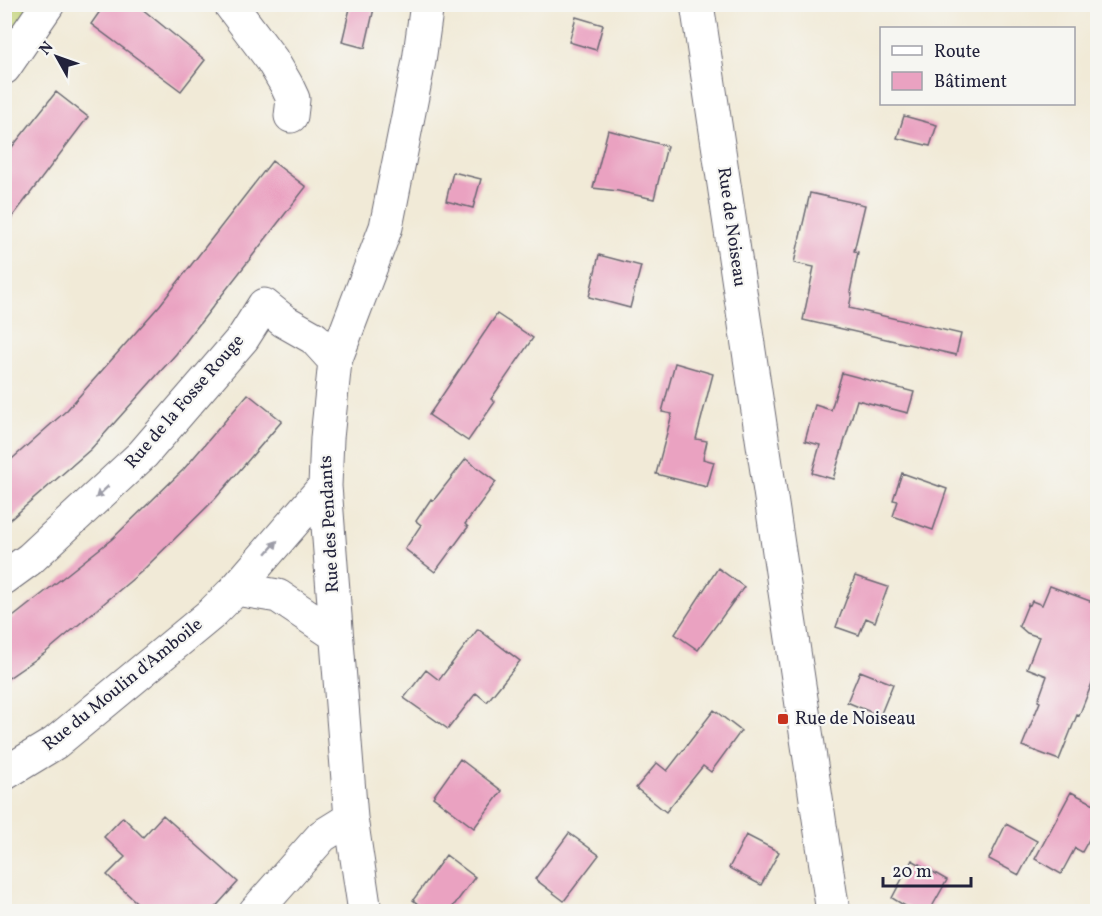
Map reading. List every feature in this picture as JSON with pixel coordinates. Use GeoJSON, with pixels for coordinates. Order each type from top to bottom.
{"type":"FeatureCollection","features":[{"type":"Feature","properties":{"kind":"street"},"geometry":{"type":"LineString","coordinates":[[4,68],[48,4]]}},
{"type":"Feature","properties":{"kind":"street"},"geometry":{"type":"LineString","coordinates":[[230,4],[272,60],[286,84],[293,99],[291,116]]}},
{"type":"Feature","properties":{"kind":"street","name":"Rue des Pendants"},"geometry":{"type":"LineString","coordinates":[[365,912],[351,818],[336,635],[326,486],[327,438],[335,361],[386,227],[428,4]]}},
{"type":"Feature","properties":{"kind":"street","name":"Rue de Noiseau"},"geometry":{"type":"LineString","coordinates":[[698,4],[833,912]]}},
{"type":"Feature","properties":{"kind":"street","name":"Rue de la Fosse Rouge"},"geometry":{"type":"LineString","coordinates":[[4,578],[30,559],[143,454],[243,338],[264,305],[284,321],[314,338],[335,361]]}},
{"type":"Feature","properties":{"kind":"street","name":"Rue du Moulin d'Amboile"},"geometry":{"type":"LineString","coordinates":[[4,774],[62,737],[211,614],[236,590],[326,486]]}},
{"type":"Feature","properties":{"kind":"street"},"geometry":{"type":"LineString","coordinates":[[236,590],[278,596],[336,635]]}},
{"type":"Feature","properties":{"kind":"street"},"geometry":{"type":"LineString","coordinates":[[255,912],[322,836],[351,818]]}},
{"type":"Feature","properties":{"kind":"green space"},"geometry":{"type":"Polygon","coordinates":[[[5,5],[41,5],[5,59],[5,5]]]}},
{"type":"Feature","properties":{"kind":"building"},"geometry":{"type":"Polygon","coordinates":[[[105,4],[136,4],[205,60],[181,91],[91,24],[105,4]]]}},
{"type":"Feature","properties":{"kind":"building"},"geometry":{"type":"Polygon","coordinates":[[[351,4],[375,4],[365,48],[342,42],[351,4]]]}},
{"type":"Feature","properties":{"kind":"building"},"geometry":{"type":"Polygon","coordinates":[[[576,17],[603,25],[596,50],[569,42],[576,17]]]}},
{"type":"Feature","properties":{"kind":"building"},"geometry":{"type":"Polygon","coordinates":[[[56,92],[88,117],[4,228],[4,157],[56,92]]]}},
{"type":"Feature","properties":{"kind":"building"},"geometry":{"type":"Polygon","coordinates":[[[904,116],[937,125],[930,146],[897,138],[904,116]]]}},
{"type":"Feature","properties":{"kind":"building"},"geometry":{"type":"Polygon","coordinates":[[[608,130],[667,146],[654,199],[593,188],[608,130]]]}},
{"type":"Feature","properties":{"kind":"building"},"geometry":{"type":"Polygon","coordinates":[[[272,161],[306,187],[176,354],[91,449],[4,525],[4,466],[67,410],[160,305],[272,161]]]}},
{"type":"Feature","properties":{"kind":"building"},"geometry":{"type":"Polygon","coordinates":[[[453,172],[481,179],[473,208],[446,201],[453,172]]]}},
{"type":"Feature","properties":{"kind":"building"},"geometry":{"type":"Polygon","coordinates":[[[810,193],[865,205],[854,251],[858,252],[849,308],[961,334],[956,355],[803,320],[814,267],[794,263],[810,193]]]}},
{"type":"Feature","properties":{"kind":"building"},"geometry":{"type":"Polygon","coordinates":[[[599,255],[641,266],[630,308],[589,297],[599,255]]]}},
{"type":"Feature","properties":{"kind":"building"},"geometry":{"type":"Polygon","coordinates":[[[497,314],[533,338],[491,399],[495,402],[468,441],[429,415],[497,314]]]}},
{"type":"Feature","properties":{"kind":"building"},"geometry":{"type":"Polygon","coordinates":[[[675,363],[713,374],[696,439],[707,441],[703,459],[714,462],[707,487],[656,474],[672,414],[662,412],[675,363]]]}},
{"type":"Feature","properties":{"kind":"building"},"geometry":{"type":"Polygon","coordinates":[[[842,373],[914,392],[908,413],[857,400],[833,479],[812,473],[820,445],[805,441],[815,405],[831,410],[842,373]]]}},
{"type":"Feature","properties":{"kind":"building"},"geometry":{"type":"Polygon","coordinates":[[[248,394],[282,421],[215,499],[141,572],[45,653],[4,681],[4,624],[112,539],[183,470],[248,394]]]}},
{"type":"Feature","properties":{"kind":"building"},"geometry":{"type":"Polygon","coordinates":[[[466,459],[496,482],[465,524],[468,527],[435,572],[405,549],[421,525],[416,521],[431,499],[433,501],[466,459]]]}},
{"type":"Feature","properties":{"kind":"building"},"geometry":{"type":"Polygon","coordinates":[[[902,473],[947,489],[933,530],[893,516],[898,501],[893,500],[902,473]]]}},
{"type":"Feature","properties":{"kind":"building"},"geometry":{"type":"Polygon","coordinates":[[[718,568],[744,587],[698,650],[675,634],[718,568]]]}},
{"type":"Feature","properties":{"kind":"building"},"geometry":{"type":"Polygon","coordinates":[[[855,576],[888,587],[875,622],[866,618],[859,635],[836,627],[855,576]]]}},
{"type":"Feature","properties":{"kind":"building"},"geometry":{"type":"Polygon","coordinates":[[[1050,586],[1098,604],[1098,668],[1059,760],[1022,746],[1040,702],[1038,701],[1047,676],[1027,668],[1039,637],[1027,633],[1019,626],[1028,604],[1030,605],[1032,601],[1042,605],[1050,586]]]}},
{"type":"Feature","properties":{"kind":"building"},"geometry":{"type":"Polygon","coordinates":[[[478,629],[520,661],[487,702],[476,693],[448,729],[404,698],[426,670],[439,680],[478,629]]]}},
{"type":"Feature","properties":{"kind":"building"},"geometry":{"type":"Polygon","coordinates":[[[860,671],[893,684],[880,716],[847,702],[860,671]]]}},
{"type":"Feature","properties":{"kind":"building"},"geometry":{"type":"Polygon","coordinates":[[[714,710],[741,731],[711,772],[703,766],[666,812],[636,788],[657,763],[667,771],[714,710]]]}},
{"type":"Feature","properties":{"kind":"building"},"geometry":{"type":"Polygon","coordinates":[[[460,759],[502,791],[474,828],[433,797],[460,759]]]}},
{"type":"Feature","properties":{"kind":"building"},"geometry":{"type":"Polygon","coordinates":[[[1071,792],[1098,806],[1098,823],[1082,852],[1075,848],[1061,874],[1035,859],[1071,792]]]}},
{"type":"Feature","properties":{"kind":"building"},"geometry":{"type":"Polygon","coordinates":[[[163,815],[238,882],[211,912],[147,912],[107,875],[125,857],[104,837],[123,817],[143,837],[163,815]]]}},
{"type":"Feature","properties":{"kind":"building"},"geometry":{"type":"Polygon","coordinates":[[[1006,824],[1037,841],[1019,875],[989,859],[1006,824]]]}},
{"type":"Feature","properties":{"kind":"building"},"geometry":{"type":"Polygon","coordinates":[[[569,833],[599,855],[564,901],[535,879],[569,833]]]}},
{"type":"Feature","properties":{"kind":"building"},"geometry":{"type":"Polygon","coordinates":[[[746,835],[779,852],[761,885],[729,868],[746,835]]]}},
{"type":"Feature","properties":{"kind":"building"},"geometry":{"type":"Polygon","coordinates":[[[446,855],[475,877],[449,912],[428,912],[413,900],[446,855]]]}},
{"type":"Feature","properties":{"kind":"building"},"geometry":{"type":"Polygon","coordinates":[[[912,860],[947,880],[929,912],[915,912],[892,898],[912,860]]]}},
{"type":"Feature","properties":{"kind":"place","name":"Rue de Noiseau"},"geometry":{"type":"Point","coordinates":[783,719]}}]}
